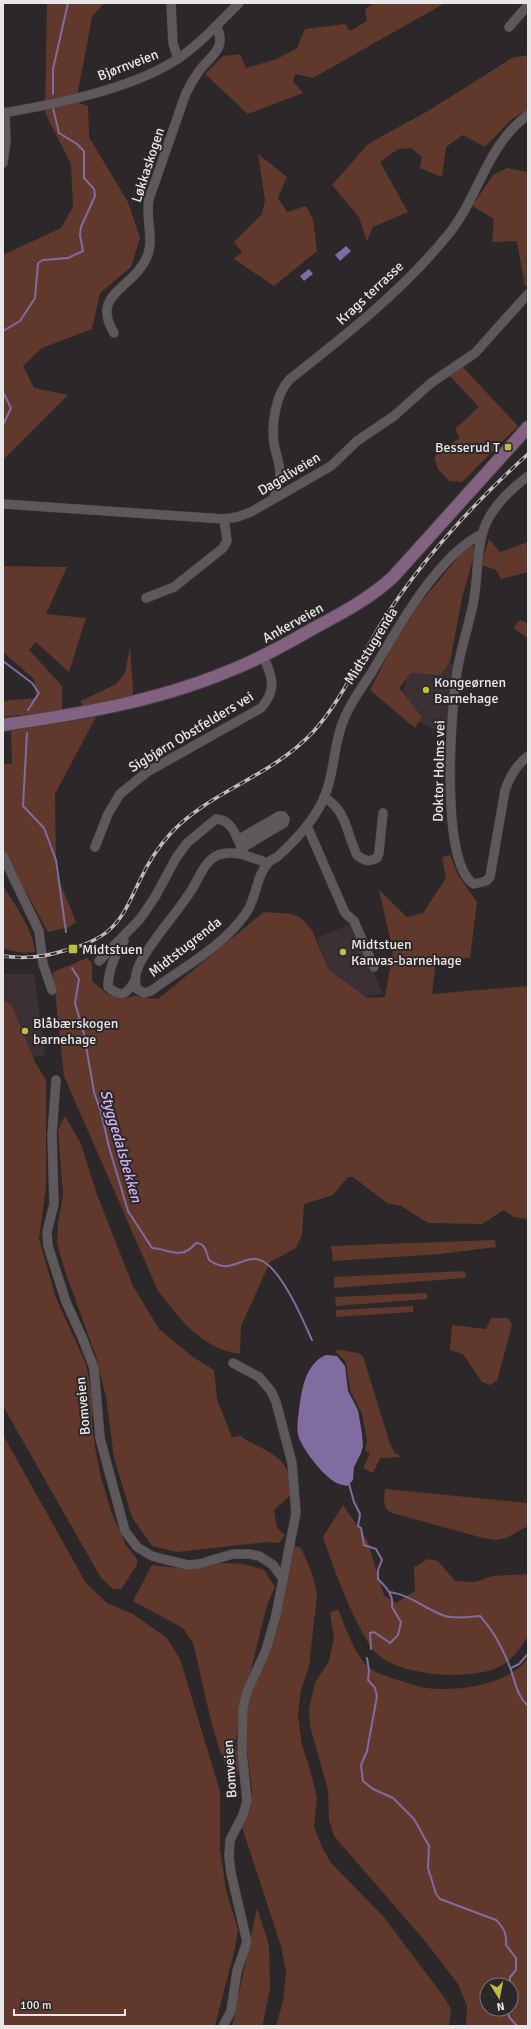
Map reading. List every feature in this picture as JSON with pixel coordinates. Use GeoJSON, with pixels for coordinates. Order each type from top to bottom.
{"type":"FeatureCollection","features":[{"type":"Feature","properties":{"kind":"main road","name":"Ankerveien"},"geometry":{"type":"LineString","coordinates":[[3,725],[76,715],[130,703],[200,683],[263,656],[352,607],[386,584],[401,569],[528,427]]}},
{"type":"Feature","properties":{"kind":"street"},"geometry":{"type":"LineString","coordinates":[[172,3],[172,43],[178,59]]}},
{"type":"Feature","properties":{"kind":"street","name":"Bjørnveien"},"geometry":{"type":"LineString","coordinates":[[3,163],[6,142],[4,113],[86,95],[143,76],[178,59],[216,26],[239,3]]}},
{"type":"Feature","properties":{"kind":"street"},"geometry":{"type":"LineString","coordinates":[[509,27],[528,5]]}},
{"type":"Feature","properties":{"kind":"street","name":"Løkkaskogen"},"geometry":{"type":"LineString","coordinates":[[114,333],[106,318],[105,312],[108,302],[136,275],[147,256],[150,239],[147,212],[149,199],[186,93],[199,71],[220,45],[221,36],[216,26]]}},
{"type":"Feature","properties":{"kind":"street","name":"Krags terrasse"},"geometry":{"type":"LineString","coordinates":[[275,498],[280,475],[274,443],[274,428],[278,405],[284,386],[290,379],[384,303],[434,250],[457,223],[497,149],[516,126],[528,115]]}},
{"type":"Feature","properties":{"kind":"street","name":"Dagaliveien"},"geometry":{"type":"LineString","coordinates":[[3,504],[224,518],[243,515],[331,466],[357,441],[394,416],[431,383],[475,353],[528,294]]}},
{"type":"Feature","properties":{"kind":"street","name":"Doktor Holms vei"},"geometry":{"type":"LineString","coordinates":[[528,476],[504,497],[488,521],[482,534],[473,604],[458,667],[450,786],[450,811],[454,845],[468,880],[474,884],[486,881],[490,877],[494,863],[499,814],[505,790],[516,767],[528,756]]}},
{"type":"Feature","properties":{"kind":"street"},"geometry":{"type":"LineString","coordinates":[[146,598],[174,587],[223,548],[227,541],[224,518]]}},
{"type":"Feature","properties":{"kind":"street","name":"Midtstugrenda"},"geometry":{"type":"LineString","coordinates":[[134,982],[137,989],[144,993],[151,991],[227,935],[246,913],[253,901],[259,878],[268,863],[276,858],[308,826],[324,797],[336,742],[344,718],[399,625],[426,588],[460,548],[482,534]]}},
{"type":"Feature","properties":{"kind":"street","name":"Sigbjørn Obstfelders vei"},"geometry":{"type":"LineString","coordinates":[[95,847],[108,814],[120,794],[147,772],[261,708],[269,698],[272,686],[271,672],[263,656]]}},
{"type":"Feature","properties":{"kind":"street"},"geometry":{"type":"LineString","coordinates":[[324,797],[333,802],[342,814],[357,855],[370,861],[377,858],[379,853],[383,813]]}},
{"type":"Feature","properties":{"kind":"street","name":"Midtstugrenda"},"geometry":{"type":"LineString","coordinates":[[241,838],[279,816],[283,816],[285,819],[284,823],[243,851],[218,855],[207,864],[184,903],[161,931],[143,959],[129,991],[122,994],[115,993],[108,987],[108,980],[118,949],[155,897],[176,858],[187,843],[216,819],[222,819],[229,823],[243,851],[268,863]]}},
{"type":"Feature","properties":{"kind":"street"},"geometry":{"type":"LineString","coordinates":[[308,826],[346,914],[354,921],[374,967]]}},
{"type":"Feature","properties":{"kind":"street"},"geometry":{"type":"LineString","coordinates":[[3,856],[40,931],[43,964],[52,990]]}},
{"type":"Feature","properties":{"kind":"street","name":"Midtstugrenda"},"geometry":{"type":"LineString","coordinates":[[99,961],[140,919]]}},
{"type":"Feature","properties":{"kind":"street","name":"Bomveien"},"geometry":{"type":"LineString","coordinates":[[56,1080],[52,1135],[54,1204],[47,1232],[48,1246],[66,1302],[94,1368],[100,1438],[125,1531],[137,1547],[152,1556],[188,1565],[199,1564],[233,1554],[249,1554],[259,1556],[274,1565],[283,1579]]}},
{"type":"Feature","properties":{"kind":"street","name":"Bomveien"},"geometry":{"type":"LineString","coordinates":[[223,2026],[231,2010],[237,1971],[247,1942],[230,1873],[229,1856],[230,1840],[243,1815],[247,1801],[242,1752],[243,1708],[247,1692],[268,1643],[276,1615],[296,1521],[293,1469],[276,1402],[271,1391],[259,1377],[233,1362]]}},
{"type":"Feature","properties":{"kind":"shaded area"},"geometry":{"type":"Polygon","coordinates":[[[47,3],[104,3],[92,17],[76,102],[88,106],[89,137],[128,202],[140,238],[131,267],[100,293],[92,329],[42,348],[23,366],[34,388],[68,395],[3,460],[3,255],[61,228],[73,207],[71,164],[45,113],[47,3]]]}},
{"type":"Feature","properties":{"kind":"shaded area"},"geometry":{"type":"Polygon","coordinates":[[[375,3],[445,3],[313,78],[295,74],[293,81],[303,93],[248,114],[205,74],[223,56],[240,54],[246,68],[277,59],[297,48],[305,29],[345,24],[350,31],[367,21],[365,9],[375,3]]]}},
{"type":"Feature","properties":{"kind":"shaded area"},"geometry":{"type":"Polygon","coordinates":[[[528,55],[528,110],[513,118],[485,147],[463,135],[446,147],[442,177],[420,168],[422,157],[411,148],[398,149],[380,162],[408,212],[373,227],[367,242],[359,217],[332,185],[368,144],[428,111],[512,58],[528,55]]]}},
{"type":"Feature","properties":{"kind":"shaded area"},"geometry":{"type":"Polygon","coordinates":[[[258,154],[287,177],[278,198],[287,212],[306,206],[313,219],[317,251],[274,286],[234,259],[242,252],[234,242],[262,214],[265,200],[258,154]]]}},
{"type":"Feature","properties":{"kind":"shaded area"},"geometry":{"type":"Polygon","coordinates":[[[507,168],[528,172],[528,284],[525,287],[517,241],[492,242],[494,219],[472,206],[493,175],[507,168]]]}},
{"type":"Feature","properties":{"kind":"shaded area"},"geometry":{"type":"Polygon","coordinates":[[[346,246],[351,251],[340,261],[335,255],[346,246]]]}},
{"type":"Feature","properties":{"kind":"shaded area"},"geometry":{"type":"Polygon","coordinates":[[[309,269],[313,274],[304,281],[300,276],[309,269]]]}},
{"type":"Feature","properties":{"kind":"shaded area"},"geometry":{"type":"Polygon","coordinates":[[[462,366],[518,426],[462,482],[449,481],[438,469],[434,458],[441,450],[460,438],[455,429],[479,407],[450,376],[462,366]]]}},
{"type":"Feature","properties":{"kind":"shaded area"},"geometry":{"type":"Polygon","coordinates":[[[489,539],[500,552],[528,542],[528,572],[501,579],[496,570],[481,565],[489,539]]]}},
{"type":"Feature","properties":{"kind":"shaded area"},"geometry":{"type":"Polygon","coordinates":[[[477,545],[462,598],[450,662],[440,675],[411,673],[399,688],[422,717],[415,728],[370,690],[394,643],[421,602],[465,549],[477,545]]]}},
{"type":"Feature","properties":{"kind":"shaded area"},"geometry":{"type":"Polygon","coordinates":[[[3,566],[67,567],[46,614],[86,618],[69,672],[36,642],[29,650],[62,686],[62,711],[3,717],[3,701],[36,698],[34,679],[3,652],[3,566]]]}},
{"type":"Feature","properties":{"kind":"shaded area"},"geometry":{"type":"Polygon","coordinates":[[[520,620],[528,623],[528,638],[513,628],[520,620]]]}},
{"type":"Feature","properties":{"kind":"shaded area"},"geometry":{"type":"Polygon","coordinates":[[[130,647],[133,690],[132,698],[83,708],[81,701],[116,684],[125,673],[130,647]]]}},
{"type":"Feature","properties":{"kind":"shaded area","name":"Kongeørnen Barnehage"},"geometry":{"type":"Polygon","coordinates":[[[417,664],[453,664],[453,671],[449,682],[450,714],[448,736],[399,712],[406,679],[417,664]]]}},
{"type":"Feature","properties":{"kind":"shaded area"},"geometry":{"type":"Polygon","coordinates":[[[96,717],[55,794],[56,872],[76,922],[69,927],[48,932],[3,850],[3,764],[12,764],[11,731],[96,717]]]}},
{"type":"Feature","properties":{"kind":"shaded area"},"geometry":{"type":"Polygon","coordinates":[[[450,855],[458,875],[477,902],[470,958],[436,959],[432,994],[528,986],[528,1219],[513,1217],[504,1210],[482,1224],[428,1223],[401,1206],[387,1203],[353,1177],[348,1177],[333,1195],[304,1204],[302,1234],[296,1248],[270,1262],[241,1326],[240,1354],[226,1351],[214,1346],[193,1331],[158,1291],[64,1076],[53,972],[87,958],[92,963],[92,981],[107,994],[120,999],[135,996],[158,999],[264,912],[292,914],[301,918],[312,930],[329,970],[368,998],[385,997],[393,951],[379,890],[407,917],[423,913],[446,878],[442,857],[450,855]]]}},
{"type":"Feature","properties":{"kind":"shaded area"},"geometry":{"type":"Polygon","coordinates":[[[3,886],[27,926],[34,943],[35,952],[24,953],[3,949],[3,886]]]}},
{"type":"Feature","properties":{"kind":"shaded area","name":"Midtstuen Kanvas-barnehage"},"geometry":{"type":"Polygon","coordinates":[[[352,923],[383,994],[366,996],[329,970],[317,938],[352,923]]]}},
{"type":"Feature","properties":{"kind":"shaded area","name":"Blåbærskogen barnehage"},"geometry":{"type":"Polygon","coordinates":[[[3,974],[34,974],[45,1055],[13,1060],[3,1007],[3,974]]]}},
{"type":"Feature","properties":{"kind":"shaded area"},"geometry":{"type":"Polygon","coordinates":[[[3,1000],[12,1006],[35,1062],[46,1080],[46,1186],[39,1239],[56,1298],[86,1364],[93,1399],[92,1425],[95,1447],[101,1478],[112,1514],[126,1545],[137,1559],[137,1565],[121,1589],[113,1589],[101,1578],[3,1406],[3,1000]]]}},
{"type":"Feature","properties":{"kind":"shaded area"},"geometry":{"type":"Polygon","coordinates":[[[65,1116],[81,1144],[96,1192],[133,1286],[159,1329],[193,1357],[214,1370],[217,1399],[232,1437],[240,1436],[269,1452],[277,1457],[288,1471],[291,1482],[291,1495],[274,1510],[277,1528],[285,1535],[279,1543],[267,1542],[177,1552],[152,1546],[132,1517],[114,1458],[106,1397],[96,1356],[66,1274],[57,1244],[58,1223],[63,1195],[58,1130],[65,1116]]]}},
{"type":"Feature","properties":{"kind":"shaded area"},"geometry":{"type":"Polygon","coordinates":[[[495,1240],[496,1247],[440,1254],[333,1261],[331,1246],[495,1240]]]}},
{"type":"Feature","properties":{"kind":"shaded area"},"geometry":{"type":"Polygon","coordinates":[[[465,1271],[466,1278],[334,1288],[334,1277],[465,1271]]]}},
{"type":"Feature","properties":{"kind":"shaded area"},"geometry":{"type":"Polygon","coordinates":[[[427,1293],[427,1299],[336,1306],[335,1297],[427,1293]]]}},
{"type":"Feature","properties":{"kind":"shaded area"},"geometry":{"type":"Polygon","coordinates":[[[413,1306],[413,1312],[336,1317],[336,1310],[413,1306]]]}},
{"type":"Feature","properties":{"kind":"shaded area"},"geometry":{"type":"Polygon","coordinates":[[[491,1318],[508,1318],[512,1325],[497,1381],[490,1385],[482,1382],[463,1354],[450,1350],[452,1325],[486,1329],[491,1318]]]}},
{"type":"Feature","properties":{"kind":"shaded area"},"geometry":{"type":"Polygon","coordinates":[[[340,1350],[358,1353],[363,1356],[390,1444],[395,1453],[402,1457],[380,1458],[373,1473],[363,1468],[370,1454],[365,1450],[367,1440],[362,1414],[350,1390],[346,1362],[335,1351],[340,1350]]]}},
{"type":"Feature","properties":{"kind":"shaded area"},"geometry":{"type":"Polygon","coordinates":[[[326,1355],[337,1356],[345,1366],[348,1391],[358,1410],[362,1434],[363,1446],[361,1453],[354,1467],[353,1480],[347,1486],[333,1481],[321,1470],[306,1450],[298,1435],[299,1410],[303,1386],[313,1364],[326,1355]]]}},
{"type":"Feature","properties":{"kind":"shaded area"},"geometry":{"type":"Polygon","coordinates":[[[3,1435],[86,1583],[107,1603],[133,1614],[167,1638],[180,1659],[220,1791],[220,1849],[226,1890],[238,1930],[235,1948],[215,2026],[3,2026],[3,1435]]]}},
{"type":"Feature","properties":{"kind":"shaded area"},"geometry":{"type":"Polygon","coordinates":[[[385,1489],[528,1503],[528,1526],[506,1538],[497,1540],[483,1538],[392,1513],[385,1506],[385,1489]]]}},
{"type":"Feature","properties":{"kind":"shaded area"},"geometry":{"type":"Polygon","coordinates":[[[343,1505],[367,1540],[384,1595],[396,1603],[415,1591],[414,1567],[428,1559],[438,1561],[455,1581],[475,1582],[493,1576],[528,1574],[528,1633],[517,1652],[503,1665],[492,1670],[479,1673],[448,1675],[431,1674],[400,1667],[386,1661],[376,1653],[355,1619],[323,1537],[343,1505]]]}},
{"type":"Feature","properties":{"kind":"shaded area"},"geometry":{"type":"Polygon","coordinates":[[[295,1546],[301,1548],[312,1573],[317,1594],[309,1667],[301,1689],[298,1715],[302,1746],[317,1797],[314,1827],[322,1847],[331,1863],[383,1916],[444,1997],[451,2009],[449,2026],[276,2026],[283,2001],[286,1972],[281,1946],[242,1827],[250,1810],[252,1790],[245,1735],[246,1713],[254,1685],[279,1624],[287,1576],[295,1546]]]}},
{"type":"Feature","properties":{"kind":"shaded area"},"geometry":{"type":"Polygon","coordinates":[[[222,1563],[244,1564],[264,1570],[275,1587],[267,1605],[235,1742],[239,1768],[235,1780],[222,1757],[216,1738],[193,1643],[183,1628],[133,1601],[152,1565],[178,1568],[222,1563]]]}},
{"type":"Feature","properties":{"kind":"shaded area"},"geometry":{"type":"Polygon","coordinates":[[[338,1609],[354,1647],[362,1661],[367,1666],[378,1673],[416,1686],[439,1689],[468,1687],[496,1680],[520,1667],[528,1657],[528,2026],[466,2026],[467,2006],[458,1984],[425,1941],[334,1836],[329,1820],[328,1790],[310,1726],[309,1709],[315,1683],[329,1661],[334,1638],[330,1613],[338,1609]]]}},
{"type":"Feature","properties":{"kind":"shaded area"},"geometry":{"type":"Polygon","coordinates":[[[257,1908],[269,1945],[270,1988],[263,2024],[262,2026],[232,2026],[257,1908]]]}},
{"type":"Feature","properties":{"kind":"waterway","name":"Styggedalsbekken"},"geometry":{"type":"LineString","coordinates":[[53,94],[53,69],[68,3]]}},
{"type":"Feature","properties":{"kind":"waterway","name":"Styggedalsbekken"},"geometry":{"type":"LineString","coordinates":[[3,331],[20,321],[35,298],[38,263],[43,260],[68,258],[83,251],[80,235],[81,227],[95,196],[94,189],[84,178],[84,151],[77,144],[59,133],[53,108]]}},
{"type":"Feature","properties":{"kind":"waterway","name":"Styggedalsbekken"},"geometry":{"type":"LineString","coordinates":[[3,392],[11,408],[3,425]]}},
{"type":"Feature","properties":{"kind":"waterway","name":"Styggedalsbekken"},"geometry":{"type":"LineString","coordinates":[[3,661],[32,683],[39,693],[28,710]]}},
{"type":"Feature","properties":{"kind":"waterway","name":"Styggedalsbekken"},"geometry":{"type":"LineString","coordinates":[[27,733],[23,806],[44,828],[56,860],[66,932]]}},
{"type":"Feature","properties":{"kind":"waterway","name":"Styggedalsbekken"},"geometry":{"type":"LineString","coordinates":[[72,968],[79,979],[75,1003],[84,1034],[94,1092],[101,1112],[109,1147],[128,1211],[152,1248],[180,1253],[185,1252],[196,1243],[199,1243],[204,1247],[209,1260],[221,1266],[231,1266],[252,1259],[261,1261],[271,1267],[280,1278],[296,1305],[312,1340]]}},
{"type":"Feature","properties":{"kind":"waterway","name":"Styggedalsbekken"},"geometry":{"type":"LineString","coordinates":[[349,1484],[354,1502],[360,1514],[358,1526],[361,1528],[364,1545],[376,1549],[382,1560],[378,1570],[378,1579],[391,1595],[392,1607],[401,1622],[398,1635],[390,1643],[374,1632],[370,1633],[371,1649]]}},
{"type":"Feature","properties":{"kind":"waterway"},"geometry":{"type":"LineString","coordinates":[[390,1592],[405,1596],[445,1616],[458,1618],[480,1616],[490,1628],[502,1649],[519,1694],[528,1706]]}},
{"type":"Feature","properties":{"kind":"waterway"},"geometry":{"type":"LineString","coordinates":[[511,1668],[519,1664],[528,1654]]}},
{"type":"Feature","properties":{"kind":"waterway","name":"Styggedalsbekken"},"geometry":{"type":"LineString","coordinates":[[367,1658],[369,1671],[368,1680],[375,1688],[377,1696],[367,1751],[361,1765],[363,1781],[373,1789],[393,1798],[414,1819],[429,1846],[428,1868],[436,1894],[440,1899],[496,1920],[501,1926],[505,1934],[506,1945],[516,1958],[516,1970],[510,1977]]}},
{"type":"Feature","properties":{"kind":"waterway","name":"Styggedalsbekken"},"geometry":{"type":"LineString","coordinates":[[509,2017],[517,2026]]}},
{"type":"Feature","properties":{"kind":"railway"},"geometry":{"type":"LineString","coordinates":[[3,956],[26,957],[56,953],[81,946],[92,941],[103,935],[114,926],[127,907],[150,861],[171,833],[187,818],[204,806],[279,761],[313,732],[334,705],[377,630],[417,572],[452,530],[489,491],[528,454]]}},
{"type":"Feature","properties":{"kind":"place","name":"Besserud T"},"geometry":{"type":"Point","coordinates":[508,447]}},
{"type":"Feature","properties":{"kind":"place","name":"Kongeørnen Barnehage"},"geometry":{"type":"Point","coordinates":[426,690]}},
{"type":"Feature","properties":{"kind":"place","name":"Midtstuen"},"geometry":{"type":"Point","coordinates":[73,949]}},
{"type":"Feature","properties":{"kind":"place","name":"Midtstuen Kanvas-barnehage"},"geometry":{"type":"Point","coordinates":[343,952]}},
{"type":"Feature","properties":{"kind":"place","name":"Blåbærskogen barnehage"},"geometry":{"type":"Point","coordinates":[25,1031]}}]}
